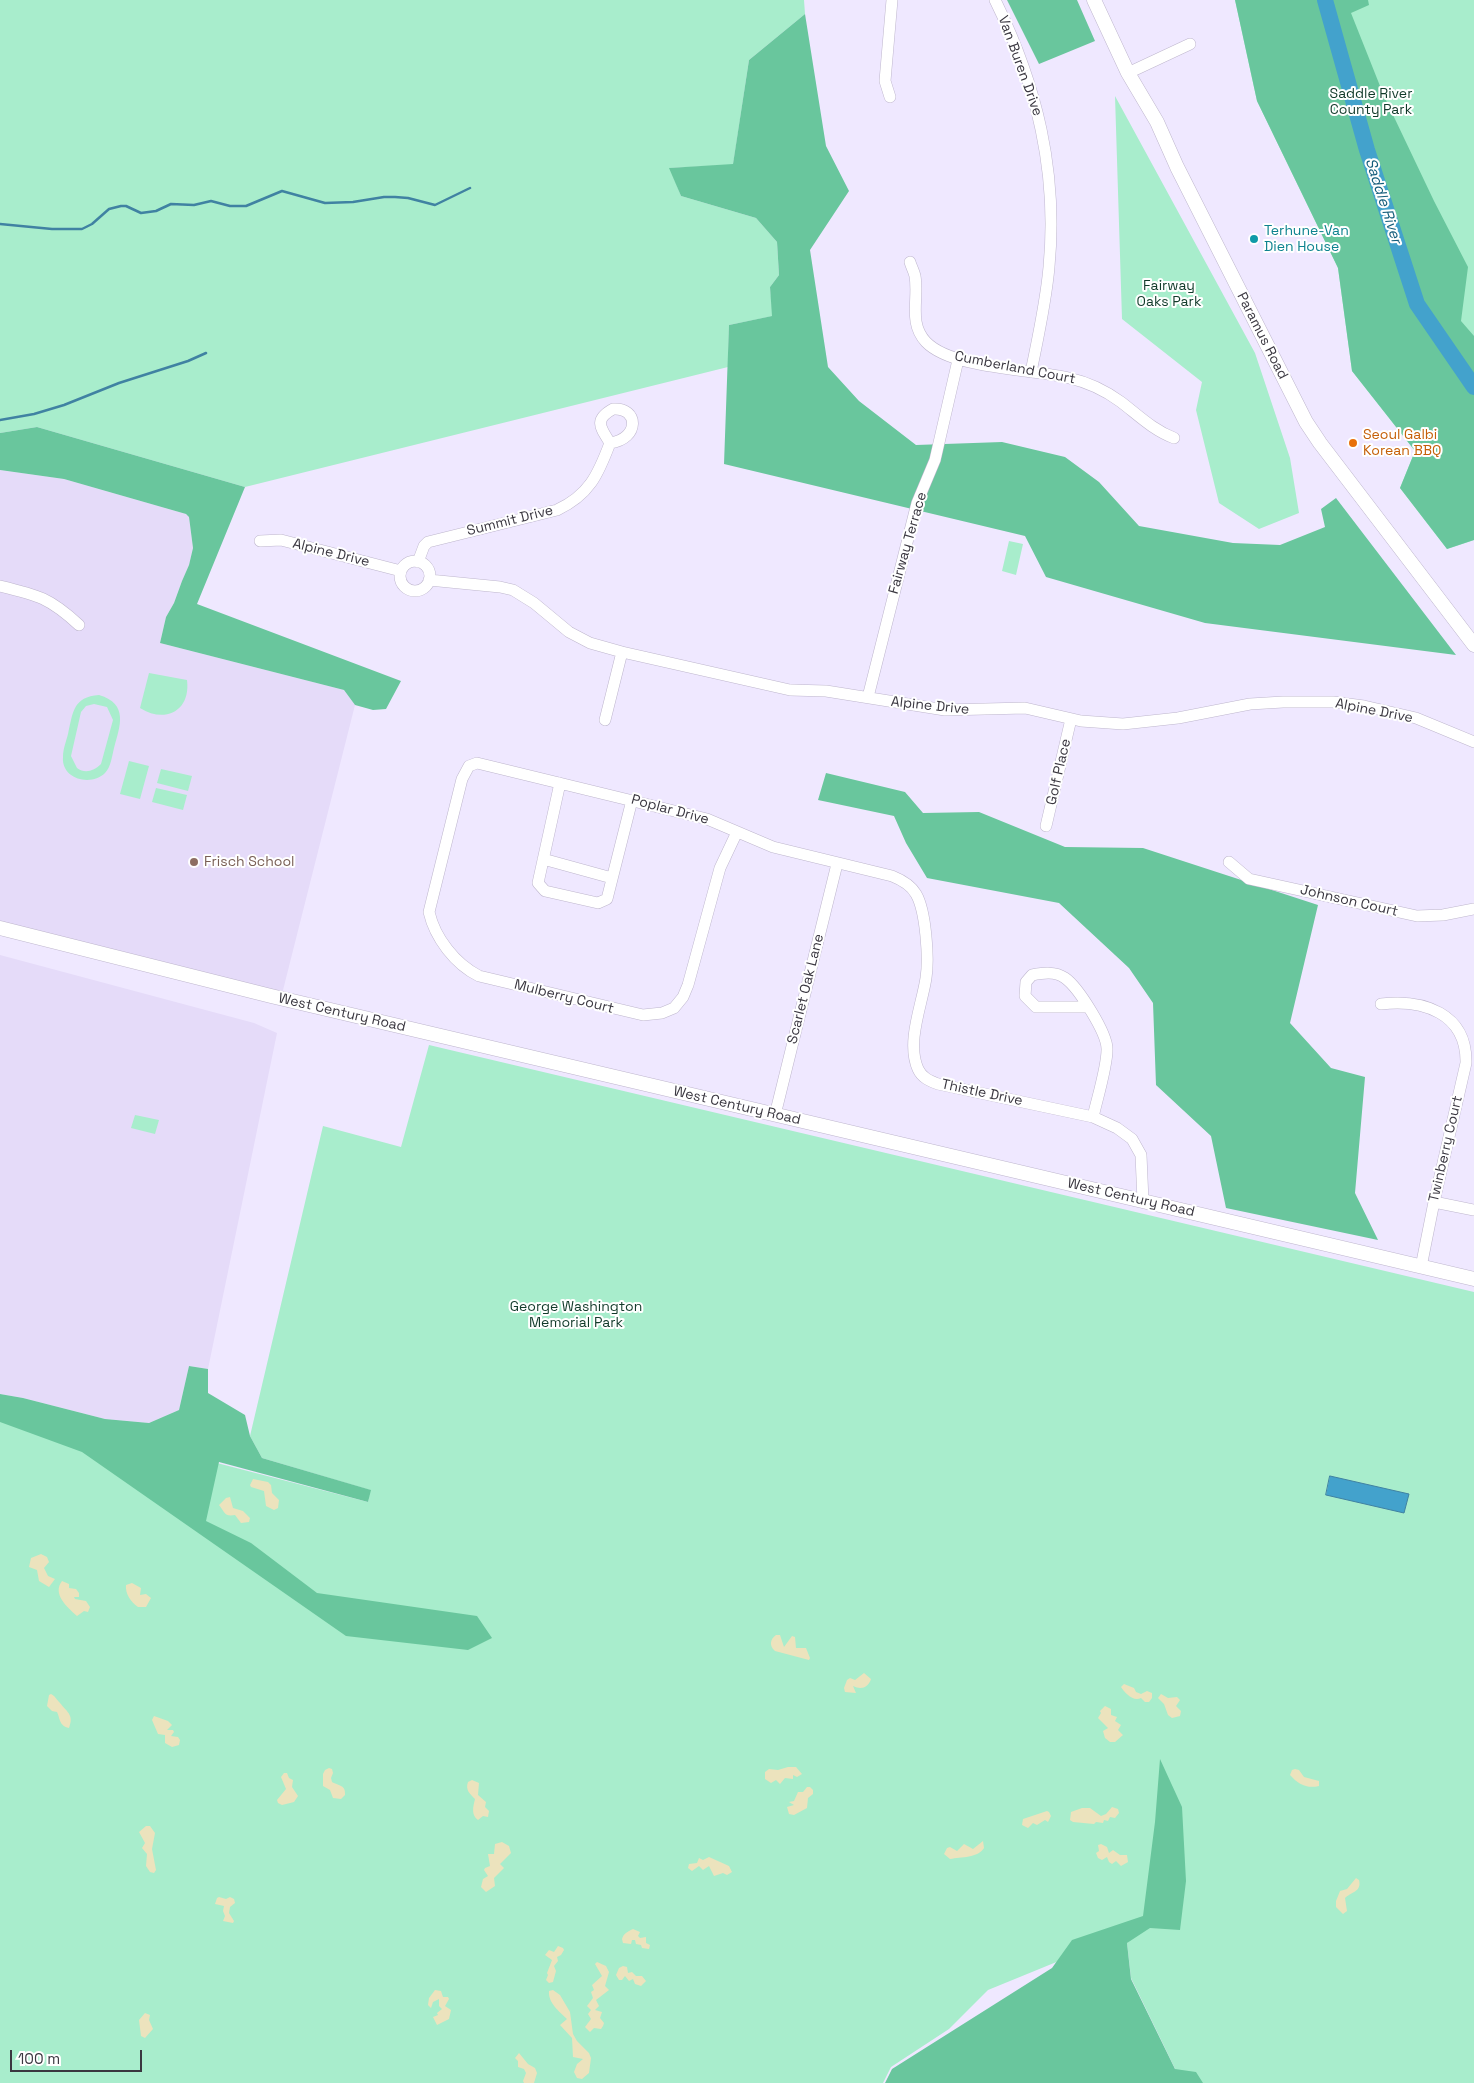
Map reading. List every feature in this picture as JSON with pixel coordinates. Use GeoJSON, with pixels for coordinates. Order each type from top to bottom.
{"type":"FeatureCollection","features":[{"type":"Feature","properties":{"kind":"main road","name":"Paramus Road"},"geometry":{"type":"LineString","coordinates":[[1094,0],[1128,73],[1157,122],[1177,167],[1306,422],[1474,645]]}},
{"type":"Feature","properties":{"kind":"main road","name":"West Century Road"},"geometry":{"type":"LineString","coordinates":[[0,928],[271,996],[1474,1279]]}},
{"type":"Feature","properties":{"kind":"street"},"geometry":{"type":"LineString","coordinates":[[890,96],[885,80],[892,0]]}},
{"type":"Feature","properties":{"kind":"street","name":"Van Buren Drive"},"geometry":{"type":"LineString","coordinates":[[995,0],[1030,84],[1043,134],[1047,163],[1051,225],[1049,266],[1047,290],[1031,372]]}},
{"type":"Feature","properties":{"kind":"street"},"geometry":{"type":"LineString","coordinates":[[1128,73],[1190,44]]}},
{"type":"Feature","properties":{"kind":"street","name":"Cumberland Court"},"geometry":{"type":"LineString","coordinates":[[910,262],[915,276],[915,316],[920,333],[933,348],[958,360],[1070,378],[1095,387],[1119,400],[1159,432],[1174,438]]}},
{"type":"Feature","properties":{"kind":"street","name":"Fairway Terrace"},"geometry":{"type":"LineString","coordinates":[[868,698],[917,503],[935,460],[958,360]]}},
{"type":"Feature","properties":{"kind":"street","name":"Summit Drive"},"geometry":{"type":"LineString","coordinates":[[418,562],[424,546],[428,542],[557,510],[578,498],[591,484],[610,443]]}},
{"type":"Feature","properties":{"kind":"street","name":"Alpine Drive"},"geometry":{"type":"LineString","coordinates":[[260,542],[281,540],[401,571]]}},
{"type":"Feature","properties":{"kind":"street"},"geometry":{"type":"LineString","coordinates":[[409,562],[418,562],[427,568],[429,580],[422,589],[417,591],[408,590],[402,583],[401,571],[409,562]]}},
{"type":"Feature","properties":{"kind":"street","name":"Alpine Drive"},"geometry":{"type":"LineString","coordinates":[[429,580],[513,590],[534,603],[579,638],[622,652],[790,690],[826,691],[945,710],[1026,708],[1071,719],[1098,723],[1148,723],[1250,704],[1333,702],[1364,706],[1399,714],[1441,728],[1474,742]]}},
{"type":"Feature","properties":{"kind":"street"},"geometry":{"type":"LineString","coordinates":[[0,586],[39,596],[59,607],[79,625]]}},
{"type":"Feature","properties":{"kind":"street"},"geometry":{"type":"LineString","coordinates":[[605,720],[622,652]]}},
{"type":"Feature","properties":{"kind":"street","name":"Golf Place"},"geometry":{"type":"LineString","coordinates":[[1046,826],[1071,719]]}},
{"type":"Feature","properties":{"kind":"street","name":"Poplar Drive"},"geometry":{"type":"LineString","coordinates":[[460,786],[465,771],[469,766],[477,762],[707,819],[773,847],[904,881],[916,894],[925,919]]}},
{"type":"Feature","properties":{"kind":"street"},"geometry":{"type":"LineString","coordinates":[[560,783],[538,882],[545,891],[598,903],[606,899],[632,800]]}},
{"type":"Feature","properties":{"kind":"street","name":"Mulberry Court"},"geometry":{"type":"LineString","coordinates":[[460,786],[429,912],[432,926],[439,938],[462,965],[479,976],[634,1014],[662,1014],[674,1008],[683,997],[720,868],[737,832]]}},
{"type":"Feature","properties":{"kind":"street"},"geometry":{"type":"LineString","coordinates":[[543,860],[612,878]]}},
{"type":"Feature","properties":{"kind":"street","name":"Johnson Court"},"geometry":{"type":"LineString","coordinates":[[1229,862],[1249,879],[1417,916],[1443,915],[1474,909]]}},
{"type":"Feature","properties":{"kind":"street","name":"Scarlet Oak Lane"},"geometry":{"type":"LineString","coordinates":[[775,1115],[837,864]]}},
{"type":"Feature","properties":{"kind":"street","name":"Thistle Drive"},"geometry":{"type":"LineString","coordinates":[[925,919],[927,975],[915,1036],[914,1054],[918,1069],[926,1079],[938,1084],[1093,1117],[1126,1133],[1137,1146],[1142,1165],[1143,1201]]}},
{"type":"Feature","properties":{"kind":"street"},"geometry":{"type":"LineString","coordinates":[[1088,1007],[1036,1007],[1025,996],[1026,982],[1032,975],[1055,973],[1066,978],[1088,1007],[1106,1037],[1108,1051],[1093,1117]]}},
{"type":"Feature","properties":{"kind":"street","name":"Twinberry Court"},"geometry":{"type":"LineString","coordinates":[[1381,1004],[1399,1002],[1436,1010],[1454,1023],[1464,1042],[1466,1063],[1421,1267]]}},
{"type":"Feature","properties":{"kind":"street"},"geometry":{"type":"LineString","coordinates":[[1434,1202],[1474,1210]]}},
{"type":"Feature","properties":{"kind":"shaded area"},"geometry":{"type":"Polygon","coordinates":[[[0,470],[64,479],[186,514],[189,517],[193,548],[189,565],[174,603],[166,617],[160,643],[344,690],[355,705],[281,998],[0,928],[0,470]]]}},
{"type":"Feature","properties":{"kind":"shaded area"},"geometry":{"type":"Polygon","coordinates":[[[0,955],[254,1023],[277,1033],[208,1369],[189,1366],[179,1410],[149,1423],[105,1419],[0,1394],[0,955]]]}},
{"type":"Feature","properties":{"kind":"green space"},"geometry":{"type":"Polygon","coordinates":[[[0,0],[804,0],[805,14],[749,60],[733,165],[670,168],[681,196],[756,218],[777,242],[779,275],[770,287],[773,316],[729,325],[728,367],[245,487],[37,427],[0,433],[0,0]]]}},
{"type":"Feature","properties":{"kind":"green space"},"geometry":{"type":"Polygon","coordinates":[[[1007,0],[1077,0],[1095,41],[1039,64],[1007,0]]]}},
{"type":"Feature","properties":{"kind":"green space","name":"Saddle River County Park"},"geometry":{"type":"Polygon","coordinates":[[[1235,0],[1474,0],[1474,540],[1447,549],[1400,488],[1415,451],[1352,371],[1338,268],[1257,101],[1235,0]]]}},
{"type":"Feature","properties":{"kind":"green space","name":"Saddle River County Park"},"geometry":{"type":"Polygon","coordinates":[[[1235,0],[1368,0],[1369,5],[1351,13],[1384,96],[1468,267],[1461,321],[1474,336],[1474,540],[1447,549],[1400,488],[1415,451],[1352,371],[1338,268],[1257,101],[1235,0]]]}},
{"type":"Feature","properties":{"kind":"green space"},"geometry":{"type":"Polygon","coordinates":[[[805,14],[826,146],[849,191],[810,250],[828,367],[859,401],[916,445],[1002,442],[1065,457],[1099,482],[1139,526],[1233,543],[1280,545],[1325,527],[1321,509],[1336,498],[1456,655],[1205,623],[1046,577],[1025,536],[724,464],[729,325],[772,316],[770,287],[779,275],[777,242],[756,218],[681,196],[669,168],[733,164],[749,60],[805,14]]]}},
{"type":"Feature","properties":{"kind":"green space","name":"Fairway Oaks Park"},"geometry":{"type":"Polygon","coordinates":[[[1115,96],[1255,353],[1290,458],[1299,513],[1259,529],[1219,503],[1196,410],[1202,382],[1122,319],[1115,96]]]}},
{"type":"Feature","properties":{"kind":"green space"},"geometry":{"type":"Polygon","coordinates":[[[37,427],[245,487],[197,604],[401,681],[386,709],[373,710],[355,705],[344,690],[160,643],[166,617],[174,603],[189,565],[193,548],[189,517],[186,514],[64,479],[0,470],[0,433],[37,427]]]}},
{"type":"Feature","properties":{"kind":"green space"},"geometry":{"type":"Polygon","coordinates":[[[1009,541],[1023,544],[1016,575],[1002,571],[1009,541]]]}},
{"type":"Feature","properties":{"kind":"green space"},"geometry":{"type":"Polygon","coordinates":[[[149,673],[187,680],[185,700],[174,712],[158,715],[140,708],[149,673]]]}},
{"type":"Feature","properties":{"kind":"green space"},"geometry":{"type":"Polygon","coordinates":[[[99,695],[115,704],[119,710],[120,724],[109,768],[99,777],[85,780],[78,779],[67,771],[64,765],[63,754],[73,713],[79,702],[90,696],[99,695]],[[94,704],[86,706],[81,712],[71,756],[80,770],[89,771],[101,764],[113,720],[107,707],[94,704]]]}},
{"type":"Feature","properties":{"kind":"green space"},"geometry":{"type":"Polygon","coordinates":[[[129,761],[149,766],[140,799],[120,794],[129,761]]]}},
{"type":"Feature","properties":{"kind":"green space"},"geometry":{"type":"Polygon","coordinates":[[[161,769],[192,776],[188,791],[157,783],[161,769]]]}},
{"type":"Feature","properties":{"kind":"green space"},"geometry":{"type":"Polygon","coordinates":[[[826,773],[905,792],[923,813],[979,812],[1065,847],[1143,848],[1318,905],[1290,1023],[1331,1068],[1365,1077],[1355,1193],[1378,1240],[1226,1208],[1211,1136],[1156,1085],[1153,1003],[1129,968],[1059,903],[927,878],[906,843],[894,816],[818,800],[826,773]]]}},
{"type":"Feature","properties":{"kind":"green space"},"geometry":{"type":"Polygon","coordinates":[[[156,788],[187,795],[183,810],[152,802],[156,788]]]}},
{"type":"Feature","properties":{"kind":"green space","name":"George Washington Memorial Park"},"geometry":{"type":"Polygon","coordinates":[[[429,1045],[1474,1292],[1474,2083],[1182,2083],[1131,1978],[1127,1943],[1142,1927],[988,1990],[949,2029],[891,2067],[883,2083],[0,2083],[0,1407],[368,1502],[370,1490],[262,1458],[250,1436],[323,1126],[401,1147],[429,1045]]]}},
{"type":"Feature","properties":{"kind":"green space"},"geometry":{"type":"Polygon","coordinates":[[[135,1115],[159,1120],[155,1134],[131,1128],[135,1115]]]}},
{"type":"Feature","properties":{"kind":"green space"},"geometry":{"type":"Polygon","coordinates":[[[189,1366],[208,1369],[208,1393],[245,1415],[250,1436],[262,1458],[371,1490],[368,1502],[219,1462],[206,1521],[251,1543],[317,1593],[477,1616],[492,1638],[468,1650],[346,1636],[82,1452],[0,1422],[0,1394],[105,1419],[149,1423],[179,1410],[189,1366]]]}},
{"type":"Feature","properties":{"kind":"green space"},"geometry":{"type":"Polygon","coordinates":[[[1160,1759],[1182,1807],[1186,1881],[1180,1930],[1150,1928],[1127,1943],[1131,1979],[1175,2069],[1196,2072],[1203,2083],[885,2083],[892,2069],[1052,1968],[1072,1940],[1143,1916],[1155,1822],[1160,1759]]]}},
{"type":"Feature","properties":{"kind":"sand"},"geometry":{"type":"Polygon","coordinates":[[[253,1479],[268,1482],[271,1485],[272,1493],[279,1500],[278,1508],[274,1510],[266,1506],[264,1491],[250,1485],[253,1479]]]}},
{"type":"Feature","properties":{"kind":"sand"},"geometry":{"type":"Polygon","coordinates":[[[230,1497],[233,1508],[243,1511],[250,1518],[249,1522],[241,1523],[235,1515],[227,1515],[224,1512],[219,1505],[226,1498],[230,1497]]]}},
{"type":"Feature","properties":{"kind":"sand"},"geometry":{"type":"Polygon","coordinates":[[[41,1554],[47,1557],[49,1562],[44,1568],[48,1576],[55,1579],[49,1587],[39,1581],[37,1570],[29,1567],[31,1558],[41,1554]]]}},
{"type":"Feature","properties":{"kind":"sand"},"geometry":{"type":"Polygon","coordinates":[[[62,1581],[69,1584],[69,1588],[76,1589],[79,1597],[74,1597],[75,1599],[86,1601],[90,1607],[88,1612],[84,1611],[77,1616],[65,1604],[59,1591],[62,1581]]]}},
{"type":"Feature","properties":{"kind":"sand"},"geometry":{"type":"Polygon","coordinates":[[[132,1583],[141,1588],[140,1595],[146,1594],[151,1598],[146,1607],[138,1607],[129,1598],[126,1592],[126,1585],[132,1583]]]}},
{"type":"Feature","properties":{"kind":"sand"},"geometry":{"type":"Polygon","coordinates":[[[780,1635],[784,1647],[792,1636],[795,1637],[796,1648],[806,1648],[809,1660],[775,1651],[771,1643],[772,1638],[780,1635]]]}},
{"type":"Feature","properties":{"kind":"sand"},"geometry":{"type":"Polygon","coordinates":[[[864,1673],[871,1679],[866,1686],[859,1688],[853,1686],[856,1693],[845,1692],[844,1688],[847,1680],[850,1678],[855,1680],[864,1673]]]}},
{"type":"Feature","properties":{"kind":"sand"},"geometry":{"type":"Polygon","coordinates":[[[1124,1684],[1134,1688],[1136,1692],[1141,1694],[1147,1691],[1152,1693],[1152,1698],[1149,1702],[1145,1702],[1141,1698],[1132,1698],[1121,1687],[1124,1684]]]}},
{"type":"Feature","properties":{"kind":"sand"},"geometry":{"type":"Polygon","coordinates":[[[51,1694],[69,1714],[71,1720],[69,1728],[62,1724],[57,1712],[52,1711],[47,1706],[49,1695],[51,1694]]]}},
{"type":"Feature","properties":{"kind":"sand"},"geometry":{"type":"Polygon","coordinates":[[[1161,1694],[1168,1698],[1177,1697],[1180,1700],[1176,1706],[1181,1711],[1180,1716],[1172,1718],[1168,1715],[1164,1704],[1158,1698],[1161,1694]]]}},
{"type":"Feature","properties":{"kind":"sand"},"geometry":{"type":"Polygon","coordinates":[[[1105,1706],[1111,1709],[1111,1715],[1117,1717],[1115,1721],[1121,1725],[1118,1730],[1123,1735],[1115,1742],[1110,1742],[1105,1738],[1103,1731],[1108,1728],[1098,1718],[1101,1713],[1100,1711],[1105,1706]]]}},
{"type":"Feature","properties":{"kind":"sand"},"geometry":{"type":"Polygon","coordinates":[[[154,1716],[168,1721],[172,1725],[167,1730],[173,1730],[174,1732],[171,1736],[178,1737],[180,1740],[179,1745],[172,1747],[165,1743],[165,1735],[158,1734],[152,1720],[154,1716]]]}},
{"type":"Feature","properties":{"kind":"sand"},"geometry":{"type":"Polygon","coordinates":[[[796,1767],[802,1774],[797,1777],[793,1775],[793,1779],[785,1778],[780,1784],[776,1780],[771,1783],[765,1779],[765,1772],[769,1769],[778,1770],[796,1767]]]}},
{"type":"Feature","properties":{"kind":"sand"},"geometry":{"type":"Polygon","coordinates":[[[329,1768],[332,1769],[333,1773],[332,1782],[342,1786],[344,1789],[345,1795],[341,1799],[333,1798],[330,1790],[323,1786],[323,1774],[329,1768]]]}},
{"type":"Feature","properties":{"kind":"sand"},"geometry":{"type":"Polygon","coordinates":[[[1292,1770],[1299,1770],[1304,1777],[1319,1781],[1319,1786],[1307,1786],[1296,1781],[1290,1775],[1292,1770]]]}},
{"type":"Feature","properties":{"kind":"sand"},"geometry":{"type":"Polygon","coordinates":[[[284,1773],[287,1773],[289,1778],[293,1780],[292,1787],[298,1796],[294,1802],[282,1805],[277,1800],[286,1789],[281,1777],[284,1773]]]}},
{"type":"Feature","properties":{"kind":"sand"},"geometry":{"type":"Polygon","coordinates":[[[472,1780],[479,1783],[478,1795],[486,1802],[485,1807],[489,1811],[488,1817],[483,1816],[478,1820],[473,1813],[475,1799],[468,1792],[467,1787],[468,1782],[472,1780]]]}},
{"type":"Feature","properties":{"kind":"sand"},"geometry":{"type":"Polygon","coordinates":[[[807,1787],[813,1790],[813,1794],[808,1798],[807,1808],[794,1815],[789,1814],[787,1807],[794,1805],[789,1802],[794,1801],[798,1792],[803,1792],[807,1787]]]}},
{"type":"Feature","properties":{"kind":"sand"},"geometry":{"type":"Polygon","coordinates":[[[1112,1807],[1118,1809],[1119,1813],[1115,1818],[1110,1817],[1108,1821],[1104,1820],[1103,1823],[1096,1822],[1094,1824],[1070,1820],[1071,1812],[1082,1808],[1090,1808],[1101,1816],[1106,1814],[1112,1807]]]}},
{"type":"Feature","properties":{"kind":"sand"},"geometry":{"type":"Polygon","coordinates":[[[1047,1811],[1051,1816],[1048,1822],[1045,1820],[1037,1825],[1033,1823],[1028,1828],[1022,1825],[1023,1819],[1047,1811]]]}},
{"type":"Feature","properties":{"kind":"sand"},"geometry":{"type":"Polygon","coordinates":[[[146,1826],[150,1826],[155,1833],[152,1849],[156,1870],[154,1873],[150,1872],[146,1866],[147,1854],[142,1848],[145,1843],[139,1832],[146,1826]]]}},
{"type":"Feature","properties":{"kind":"sand"},"geometry":{"type":"Polygon","coordinates":[[[983,1841],[984,1848],[978,1854],[950,1859],[944,1854],[947,1848],[950,1847],[957,1851],[964,1844],[973,1849],[983,1841]]]}},
{"type":"Feature","properties":{"kind":"sand"},"geometry":{"type":"Polygon","coordinates":[[[502,1842],[509,1846],[511,1853],[500,1864],[504,1868],[494,1878],[495,1886],[486,1892],[481,1887],[483,1879],[488,1876],[484,1870],[490,1866],[488,1854],[494,1854],[495,1844],[502,1842]]]}},
{"type":"Feature","properties":{"kind":"sand"},"geometry":{"type":"Polygon","coordinates":[[[1101,1844],[1107,1847],[1109,1853],[1113,1850],[1120,1855],[1127,1855],[1128,1862],[1121,1866],[1116,1861],[1112,1864],[1107,1857],[1102,1860],[1098,1858],[1096,1853],[1099,1851],[1098,1845],[1101,1844]]]}},
{"type":"Feature","properties":{"kind":"sand"},"geometry":{"type":"Polygon","coordinates":[[[709,1857],[729,1866],[732,1872],[727,1875],[723,1873],[714,1876],[709,1866],[703,1870],[699,1866],[692,1871],[688,1868],[689,1864],[697,1863],[699,1858],[703,1860],[709,1857]]]}},
{"type":"Feature","properties":{"kind":"sand"},"geometry":{"type":"Polygon","coordinates":[[[1356,1878],[1359,1880],[1359,1887],[1345,1898],[1347,1911],[1343,1914],[1336,1907],[1336,1901],[1340,1891],[1347,1889],[1356,1878]]]}},
{"type":"Feature","properties":{"kind":"sand"},"geometry":{"type":"Polygon","coordinates":[[[219,1897],[234,1899],[235,1903],[230,1907],[229,1913],[234,1921],[233,1923],[223,1921],[225,1916],[224,1906],[215,1904],[219,1897]]]}},
{"type":"Feature","properties":{"kind":"sand"},"geometry":{"type":"Polygon","coordinates":[[[633,1929],[640,1932],[638,1936],[640,1938],[646,1937],[646,1943],[650,1945],[649,1949],[642,1948],[641,1945],[636,1944],[635,1940],[632,1940],[631,1944],[623,1943],[624,1935],[633,1929]]]}},
{"type":"Feature","properties":{"kind":"sand"},"geometry":{"type":"Polygon","coordinates":[[[558,1946],[564,1950],[557,1957],[558,1961],[554,1966],[556,1971],[553,1982],[549,1983],[546,1980],[552,1960],[545,1955],[549,1950],[554,1952],[558,1946]]]}},
{"type":"Feature","properties":{"kind":"sand"},"geometry":{"type":"Polygon","coordinates":[[[597,1962],[606,1966],[609,1972],[605,1986],[609,1990],[596,2000],[599,2006],[595,2010],[602,2012],[600,2018],[604,2023],[603,2026],[601,2029],[594,2028],[590,2032],[585,2027],[591,2019],[588,2014],[591,2010],[587,2006],[593,1998],[591,1992],[594,1990],[592,1985],[602,1976],[595,1964],[597,1962]]]}},
{"type":"Feature","properties":{"kind":"sand"},"geometry":{"type":"Polygon","coordinates":[[[627,1967],[628,1973],[632,1972],[636,1976],[642,1976],[646,1981],[641,1986],[635,1984],[633,1979],[629,1981],[625,1976],[622,1980],[619,1980],[616,1975],[619,1968],[627,1967]]]}},
{"type":"Feature","properties":{"kind":"sand"},"geometry":{"type":"Polygon","coordinates":[[[435,1990],[441,1991],[443,1997],[448,1997],[449,1999],[445,2006],[451,2010],[449,2019],[437,2025],[433,2017],[438,2015],[437,2013],[442,2009],[439,2006],[439,1999],[433,2002],[431,2008],[428,2005],[429,1998],[435,1990]]]}},
{"type":"Feature","properties":{"kind":"sand"},"geometry":{"type":"Polygon","coordinates":[[[553,1990],[560,1995],[570,2012],[573,2034],[591,2058],[589,2073],[582,2079],[577,2078],[574,2072],[577,2064],[583,2059],[573,2057],[572,2038],[560,2025],[567,2019],[550,1999],[549,1991],[553,1990]]]}},
{"type":"Feature","properties":{"kind":"sand"},"geometry":{"type":"Polygon","coordinates":[[[145,2013],[150,2015],[149,2020],[153,2029],[145,2038],[141,2036],[139,2020],[145,2013]]]}},
{"type":"Feature","properties":{"kind":"sand"},"geometry":{"type":"Polygon","coordinates":[[[519,2053],[528,2064],[535,2068],[537,2073],[534,2083],[524,2083],[523,2081],[526,2073],[524,2069],[518,2067],[518,2061],[515,2058],[519,2053]]]}},
{"type":"Feature","properties":{"kind":"water"},"geometry":{"type":"Polygon","coordinates":[[[1330,1476],[1409,1494],[1404,1513],[1326,1495],[1330,1476]]]}},
{"type":"Feature","properties":{"kind":"waterway","name":"Saddle River"},"geometry":{"type":"LineString","coordinates":[[1325,0],[1367,150],[1417,304],[1474,387]]}},
{"type":"Feature","properties":{"kind":"waterway"},"geometry":{"type":"LineString","coordinates":[[0,224],[52,229],[82,229],[92,224],[109,209],[121,206],[126,206],[141,213],[156,211],[171,204],[194,205],[211,201],[230,206],[246,206],[282,191],[325,203],[395,197],[408,198],[435,205],[470,188]]}},
{"type":"Feature","properties":{"kind":"waterway"},"geometry":{"type":"LineString","coordinates":[[0,420],[34,414],[64,405],[119,383],[188,361],[206,353]]}},
{"type":"Feature","properties":{"kind":"place","name":"Terhune-Van Dien House"},"geometry":{"type":"Point","coordinates":[1254,239]}},
{"type":"Feature","properties":{"kind":"place","name":"Seoul Galbi Korean BBQ"},"geometry":{"type":"Point","coordinates":[1353,443]}},
{"type":"Feature","properties":{"kind":"place","name":"Frisch School"},"geometry":{"type":"Point","coordinates":[194,862]}}]}
